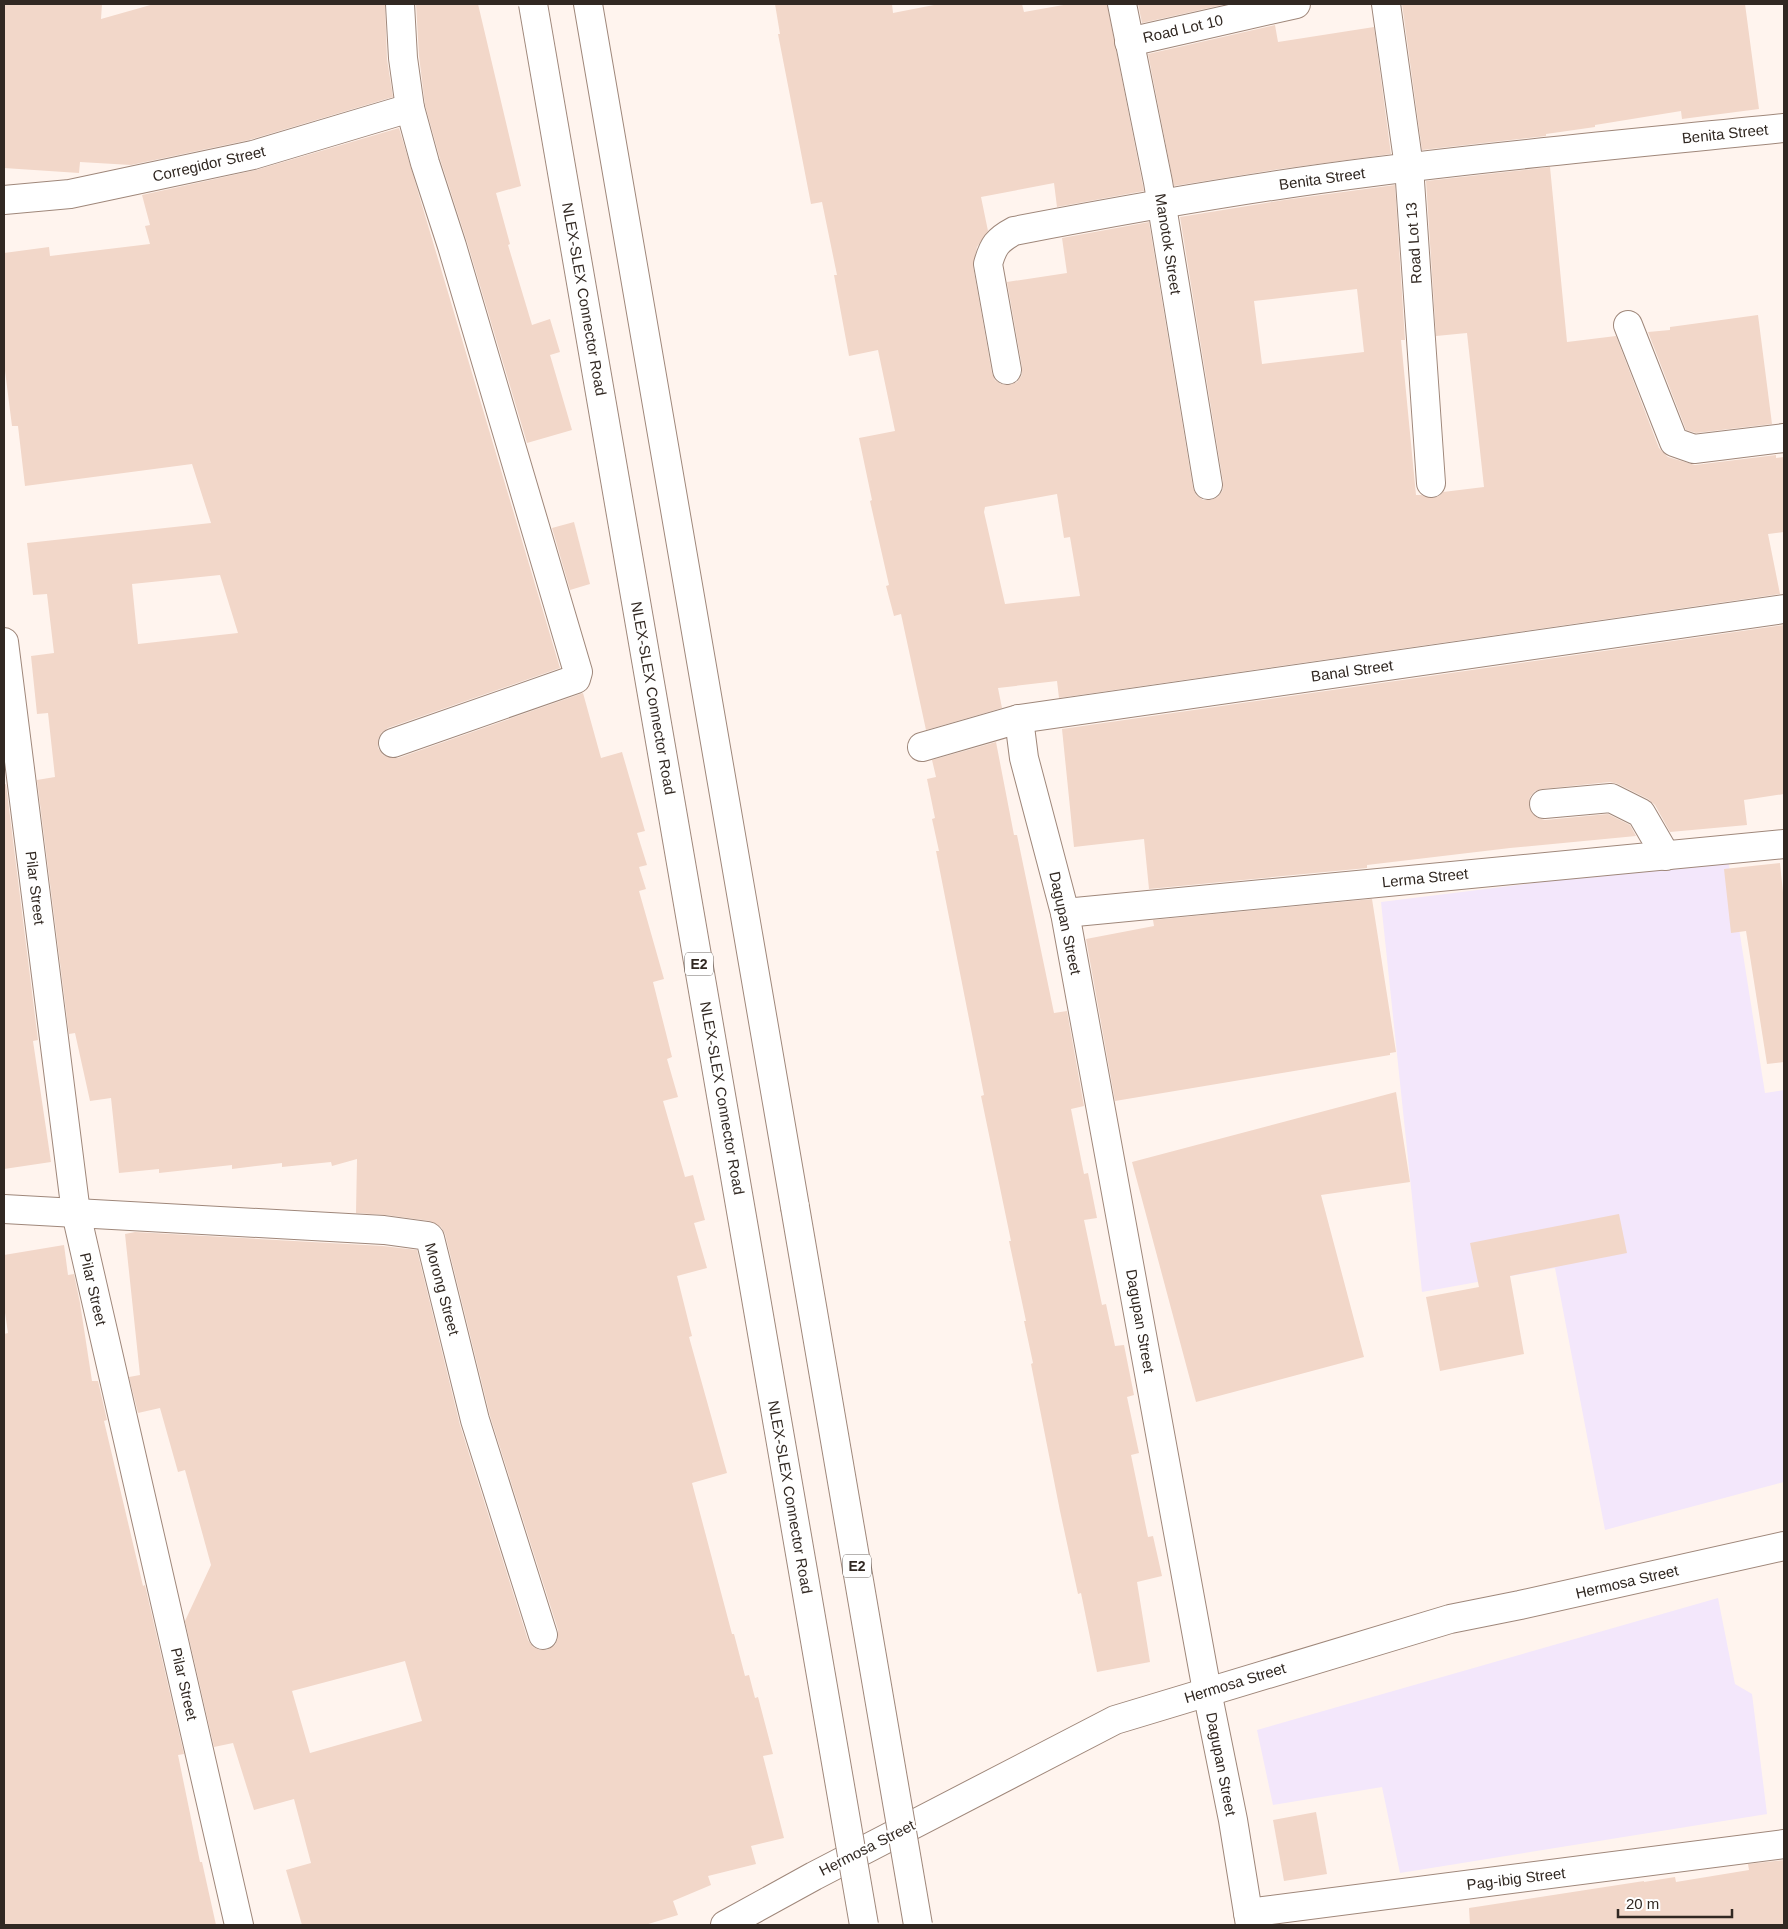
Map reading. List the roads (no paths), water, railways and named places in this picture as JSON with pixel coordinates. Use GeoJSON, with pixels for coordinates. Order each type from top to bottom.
{"type":"FeatureCollection","features":[{"type":"Feature","properties":{"kind":"main road"},"geometry":{"type":"LineString","coordinates":[[394,743],[576,680],[578,672],[410,108],[403,58],[400,4]]}},
{"type":"Feature","properties":{"kind":"main road","name":"NLEX-SLEX Connector Road"},"geometry":{"type":"LineString","coordinates":[[533,4],[864,1925]]}},
{"type":"Feature","properties":{"kind":"main road","name":"E2"},"geometry":{"type":"LineString","coordinates":[[588,4],[918,1925]]}},
{"type":"Feature","properties":{"kind":"main road","name":"Manotok Street"},"geometry":{"type":"LineString","coordinates":[[1122,4],[1162,203],[1208,485]]}},
{"type":"Feature","properties":{"kind":"main road","name":"Road Lot 10"},"geometry":{"type":"LineString","coordinates":[[1129,42],[1296,4]]}},
{"type":"Feature","properties":{"kind":"main road","name":"Road Lot 13"},"geometry":{"type":"LineString","coordinates":[[1386,4],[1409,167],[1431,483]]}},
{"type":"Feature","properties":{"kind":"main road","name":"Corregidor Street"},"geometry":{"type":"LineString","coordinates":[[4,200],[70,194],[253,155],[410,108]]}},
{"type":"Feature","properties":{"kind":"main road","name":"Benita Street"},"geometry":{"type":"LineString","coordinates":[[1007,370],[988,264],[992,251],[1000,238],[1014,231],[1162,203],[1409,167],[1784,128]]}},
{"type":"Feature","properties":{"kind":"main road"},"geometry":{"type":"LineString","coordinates":[[1628,325],[1674,442],[1694,449],[1784,438]]}},
{"type":"Feature","properties":{"kind":"main road","name":"Banal Street"},"geometry":{"type":"LineString","coordinates":[[922,747],[1019,719],[1784,609]]}},
{"type":"Feature","properties":{"kind":"main road","name":"Pilar Street"},"geometry":{"type":"LineString","coordinates":[[4,642],[76,1213],[240,1925]]}},
{"type":"Feature","properties":{"kind":"main road","name":"Dagupan Street"},"geometry":{"type":"LineString","coordinates":[[1019,719],[1024,758],[1065,913],[1249,1919]]}},
{"type":"Feature","properties":{"kind":"main road"},"geometry":{"type":"LineString","coordinates":[[1544,804],[1611,798],[1641,813],[1666,856]]}},
{"type":"Feature","properties":{"kind":"main road","name":"Lerma Street"},"geometry":{"type":"LineString","coordinates":[[1065,913],[1784,844]]}},
{"type":"Feature","properties":{"kind":"main road","name":"Morong Street"},"geometry":{"type":"LineString","coordinates":[[4,1209],[384,1230],[428,1236],[475,1420],[543,1636]]}},
{"type":"Feature","properties":{"kind":"main road","name":"Hermosa Street"},"geometry":{"type":"LineString","coordinates":[[725,1925],[814,1876],[1115,1720],[1450,1619],[1784,1546]]}},
{"type":"Feature","properties":{"kind":"main road","name":"Pag-ibig Street"},"geometry":{"type":"LineString","coordinates":[[1249,1919],[1784,1844]]}}]}
